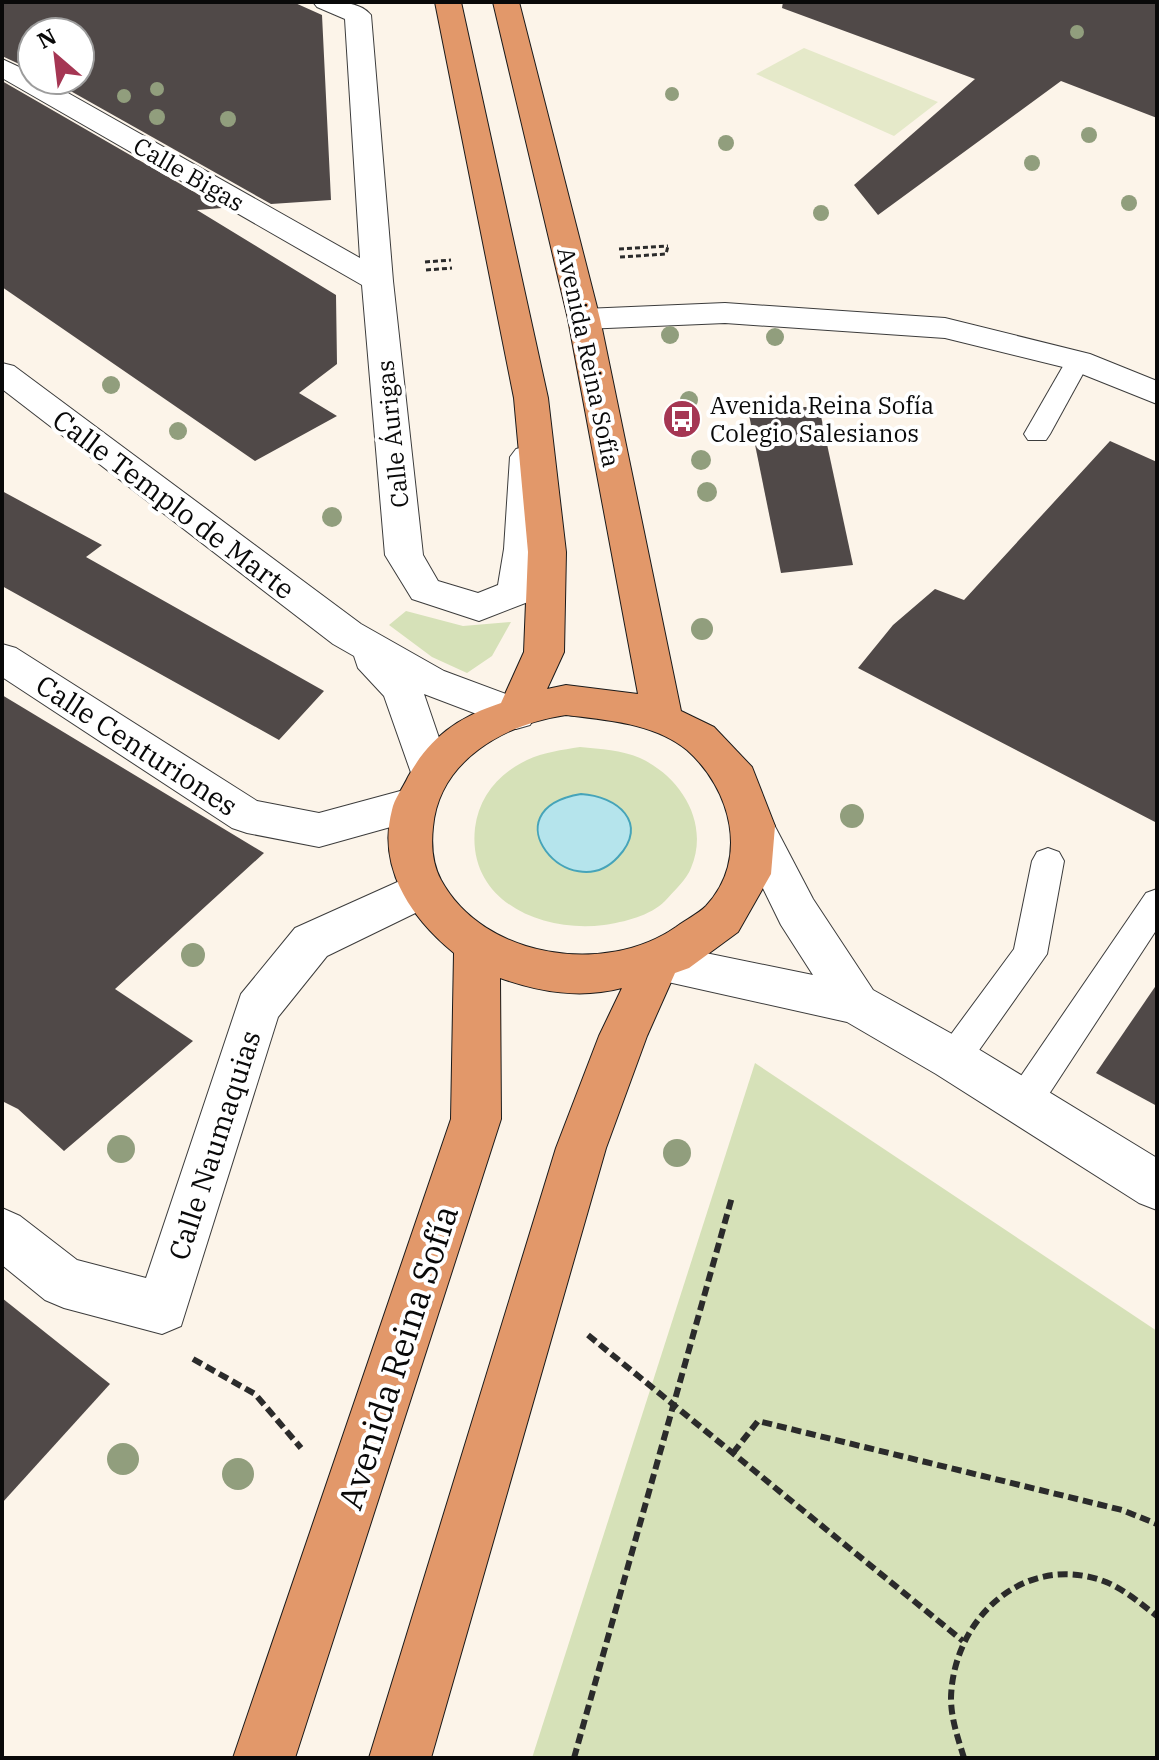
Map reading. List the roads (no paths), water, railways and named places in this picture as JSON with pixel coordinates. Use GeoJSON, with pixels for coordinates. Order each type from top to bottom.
{"type":"FeatureCollection","features":[{"type":"Feature","properties":{"kind":"highway"},"geometry":{"type":"LineString","coordinates":[[448,2],[531,398],[547,552],[544,652],[516,714]]}},
{"type":"Feature","properties":{"kind":"highway","name":"Avenida Reina Sofía"},"geometry":{"type":"LineString","coordinates":[[506,2],[584,319],[662,715]]}},
{"type":"Feature","properties":{"kind":"highway"},"geometry":{"type":"LineString","coordinates":[[588,700],[622,703],[662,715],[702,738],[729,765],[747,795],[754,827],[752,859],[738,898],[707,933],[657,962],[599,974],[553,973],[509,963],[477,947],[437,913],[422,889],[410,852],[410,829],[423,788],[460,740],[501,716],[552,702],[588,700]]}},
{"type":"Feature","properties":{"kind":"highway","name":"Avenida Reina Sofía"},"geometry":{"type":"LineString","coordinates":[[264,1758],[476,1119],[477,947]]}},
{"type":"Feature","properties":{"kind":"highway"},"geometry":{"type":"LineString","coordinates":[[400,1758],[581,1148],[623,1036],[657,962]]}},
{"type":"Feature","properties":{"kind":"street","name":"Calle Áurigas"},"geometry":{"type":"LineString","coordinates":[[326,2],[358,15],[377,281],[404,555],[425,590],[479,607],[515,593],[523,549],[531,398]]}},
{"type":"Feature","properties":{"kind":"street","name":"Calle Bigas"},"geometry":{"type":"LineString","coordinates":[[2,67],[377,281]]}},
{"type":"Feature","properties":{"kind":"street"},"geometry":{"type":"LineString","coordinates":[[584,319],[725,313],[945,328],[1078,361],[1157,393]]}},
{"type":"Feature","properties":{"kind":"street","name":"Calle Templo de Marte"},"geometry":{"type":"LineString","coordinates":[[2,373],[347,634],[430,681],[516,714]]}},
{"type":"Feature","properties":{"kind":"street","name":"Calle Templo de Marte"},"geometry":{"type":"LineString","coordinates":[[347,634],[402,690],[423,788]]}},
{"type":"Feature","properties":{"kind":"street","name":"Calle Centuriones"},"geometry":{"type":"LineString","coordinates":[[2,658],[247,816],[319,830],[423,788]]}},
{"type":"Feature","properties":{"kind":"street"},"geometry":{"type":"LineString","coordinates":[[754,827],[797,912],[857,1004]]}},
{"type":"Feature","properties":{"kind":"street","name":"Calle Naumaquias"},"geometry":{"type":"LineString","coordinates":[[2,1233],[64,1282],[162,1308],[258,1008],[311,942],[422,889]]}},
{"type":"Feature","properties":{"kind":"street"},"geometry":{"type":"LineString","coordinates":[[657,962],[857,1004],[953,1059],[1157,1186]]}},
{"type":"Feature","properties":{"kind":"lane"},"geometry":{"type":"LineString","coordinates":[[1037,434],[1078,361]]}},
{"type":"Feature","properties":{"kind":"lane"},"geometry":{"type":"LineString","coordinates":[[953,1059],[1030,954],[1048,861]]}},
{"type":"Feature","properties":{"kind":"lane"},"geometry":{"type":"LineString","coordinates":[[1023,1103],[1157,902]]}},
{"type":"Feature","properties":{"kind":"water"},"geometry":{"type":"Polygon","coordinates":[[[581,794],[617,806],[630,823],[627,845],[618,857],[599,870],[579,871],[560,864],[546,851],[538,835],[540,818],[553,803],[581,794]]]}},
{"type":"Feature","properties":{"kind":"place","name":"Avenida Reina Sofía Colegio Salesianos"},"geometry":{"type":"Point","coordinates":[682,419]}}]}
